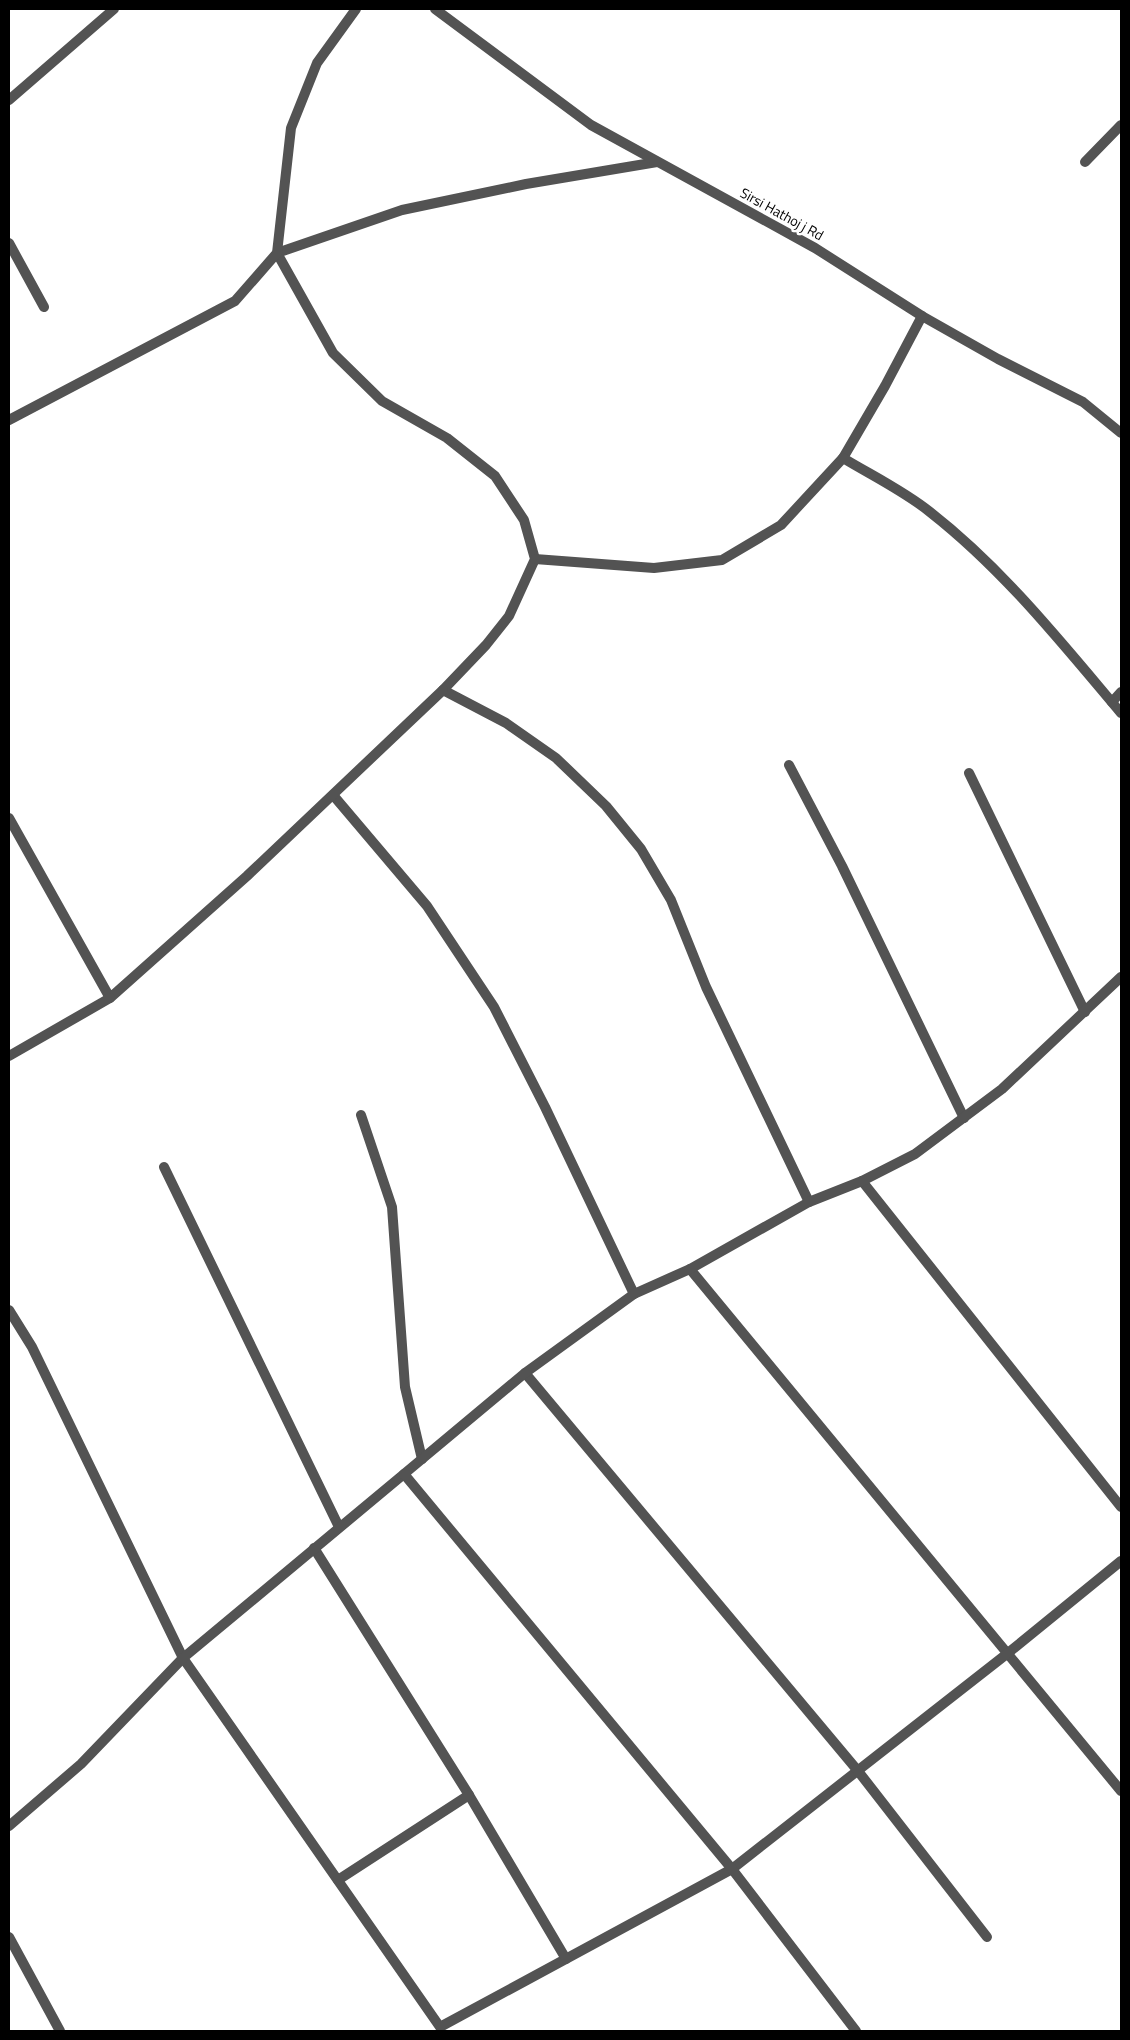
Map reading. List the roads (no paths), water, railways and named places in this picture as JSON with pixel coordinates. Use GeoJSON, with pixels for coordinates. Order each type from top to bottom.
{"type":"FeatureCollection","features":[{"type":"Feature","properties":{"kind":"street"},"geometry":{"type":"LineString","coordinates":[[9,100],[114,9]]}},
{"type":"Feature","properties":{"kind":"street"},"geometry":{"type":"LineString","coordinates":[[9,1056],[110,998],[247,876],[333,795],[443,690],[486,645],[509,616],[535,559],[524,520],[495,476],[447,438],[382,401],[333,353],[277,253],[291,128],[317,63],[356,9]]}},
{"type":"Feature","properties":{"kind":"street","name":"Sirsi Hathoj j Rd"},"geometry":{"type":"LineString","coordinates":[[435,9],[590,125],[815,248],[922,316],[998,359],[1083,402],[1121,433]]}},
{"type":"Feature","properties":{"kind":"street"},"geometry":{"type":"LineString","coordinates":[[1085,162],[1121,124]]}},
{"type":"Feature","properties":{"kind":"street"},"geometry":{"type":"LineString","coordinates":[[9,420],[235,301],[277,253],[402,210],[526,184],[658,162]]}},
{"type":"Feature","properties":{"kind":"street"},"geometry":{"type":"LineString","coordinates":[[9,243],[44,307]]}},
{"type":"Feature","properties":{"kind":"street"},"geometry":{"type":"LineString","coordinates":[[535,559],[654,568],[722,560],[781,525],[843,458],[885,386],[922,316]]}},
{"type":"Feature","properties":{"kind":"street"},"geometry":{"type":"LineString","coordinates":[[843,458],[929,510],[980,555],[1046,622],[1121,713]]}},
{"type":"Feature","properties":{"kind":"street"},"geometry":{"type":"LineString","coordinates":[[443,690],[506,723],[556,758],[606,806],[641,848],[671,900],[706,987],[809,1202]]}},
{"type":"Feature","properties":{"kind":"street"},"geometry":{"type":"LineString","coordinates":[[1112,702],[1121,692]]}},
{"type":"Feature","properties":{"kind":"street"},"geometry":{"type":"LineString","coordinates":[[789,765],[842,866],[964,1118]]}},
{"type":"Feature","properties":{"kind":"street"},"geometry":{"type":"LineString","coordinates":[[969,773],[1085,1012]]}},
{"type":"Feature","properties":{"kind":"street"},"geometry":{"type":"LineString","coordinates":[[333,795],[428,906],[494,1007],[545,1107],[634,1294]]}},
{"type":"Feature","properties":{"kind":"street"},"geometry":{"type":"LineString","coordinates":[[9,818],[110,998]]}},
{"type":"Feature","properties":{"kind":"street"},"geometry":{"type":"LineString","coordinates":[[9,1826],[81,1764],[183,1658],[525,1373],[634,1294],[690,1269],[809,1202],[862,1181],[915,1154],[1002,1089],[1121,977]]}},
{"type":"Feature","properties":{"kind":"street"},"geometry":{"type":"LineString","coordinates":[[361,1115],[392,1207],[405,1388],[422,1459]]}},
{"type":"Feature","properties":{"kind":"street"},"geometry":{"type":"LineString","coordinates":[[164,1167],[339,1527]]}},
{"type":"Feature","properties":{"kind":"street"},"geometry":{"type":"LineString","coordinates":[[862,1181],[1121,1507]]}},
{"type":"Feature","properties":{"kind":"street"},"geometry":{"type":"LineString","coordinates":[[690,1269],[1121,1791]]}},
{"type":"Feature","properties":{"kind":"street"},"geometry":{"type":"LineString","coordinates":[[9,1310],[36,1356],[183,1658],[440,2027],[732,1869],[1008,1653],[1121,1561]]}},
{"type":"Feature","properties":{"kind":"street"},"geometry":{"type":"LineString","coordinates":[[525,1373],[858,1771],[987,1937]]}},
{"type":"Feature","properties":{"kind":"street"},"geometry":{"type":"LineString","coordinates":[[404,1474],[732,1869],[856,2031]]}},
{"type":"Feature","properties":{"kind":"street"},"geometry":{"type":"LineString","coordinates":[[314,1548],[469,1795],[566,1959]]}},
{"type":"Feature","properties":{"kind":"street"},"geometry":{"type":"LineString","coordinates":[[338,1880],[469,1795]]}},
{"type":"Feature","properties":{"kind":"street"},"geometry":{"type":"LineString","coordinates":[[9,1937],[60,2031]]}}]}
